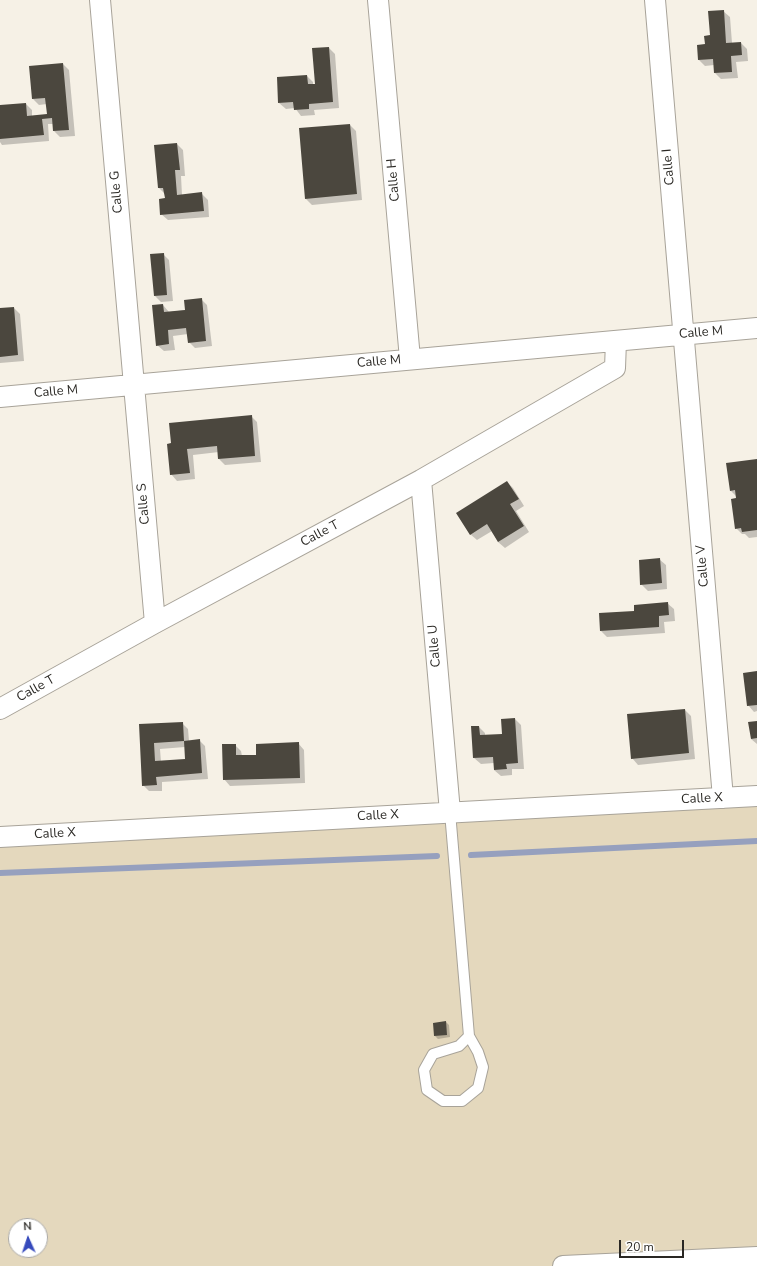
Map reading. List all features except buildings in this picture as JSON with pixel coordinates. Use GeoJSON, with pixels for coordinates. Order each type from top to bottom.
{"type":"FeatureCollection","features":[{"type":"Feature","properties":{"kind":"street","name":"Calle G"},"geometry":{"type":"LineString","coordinates":[[100,0],[134,384]]}},
{"type":"Feature","properties":{"kind":"street","name":"Calle H"},"geometry":{"type":"LineString","coordinates":[[378,0],[410,360]]}},
{"type":"Feature","properties":{"kind":"street","name":"Calle I"},"geometry":{"type":"LineString","coordinates":[[654,0],[683,334]]}},
{"type":"Feature","properties":{"kind":"street","name":"Calle M"},"geometry":{"type":"LineString","coordinates":[[0,397],[757,328]]}},
{"type":"Feature","properties":{"kind":"street","name":"Calle V"},"geometry":{"type":"LineString","coordinates":[[683,334],[723,798]]}},
{"type":"Feature","properties":{"kind":"street","name":"Calle T"},"geometry":{"type":"LineString","coordinates":[[0,709],[155,623],[420,480],[615,368],[616,341]]}},
{"type":"Feature","properties":{"kind":"street","name":"Calle S"},"geometry":{"type":"LineString","coordinates":[[134,384],[155,623]]}},
{"type":"Feature","properties":{"kind":"street","name":"Calle U"},"geometry":{"type":"LineString","coordinates":[[420,480],[450,812]]}},
{"type":"Feature","properties":{"kind":"street","name":"Calle X"},"geometry":{"type":"LineString","coordinates":[[0,837],[757,796]]}},
{"type":"Feature","properties":{"kind":"street"},"geometry":{"type":"LineString","coordinates":[[563,1266],[757,1257]]}},
{"type":"Feature","properties":{"kind":"lane"},"geometry":{"type":"LineString","coordinates":[[450,812],[468,1036],[478,1052],[483,1067],[478,1088],[462,1101],[443,1101],[427,1090],[424,1070],[433,1054],[459,1046],[468,1036]]}},
{"type":"Feature","properties":{"kind":"shaded area"},"geometry":{"type":"Polygon","coordinates":[[[757,796],[757,1266],[0,1266],[0,837],[757,796]]]}},
{"type":"Feature","properties":{"kind":"waterway"},"geometry":{"type":"LineString","coordinates":[[471,855],[757,841]]}},
{"type":"Feature","properties":{"kind":"waterway"},"geometry":{"type":"LineString","coordinates":[[0,873],[437,856]]}}]}
